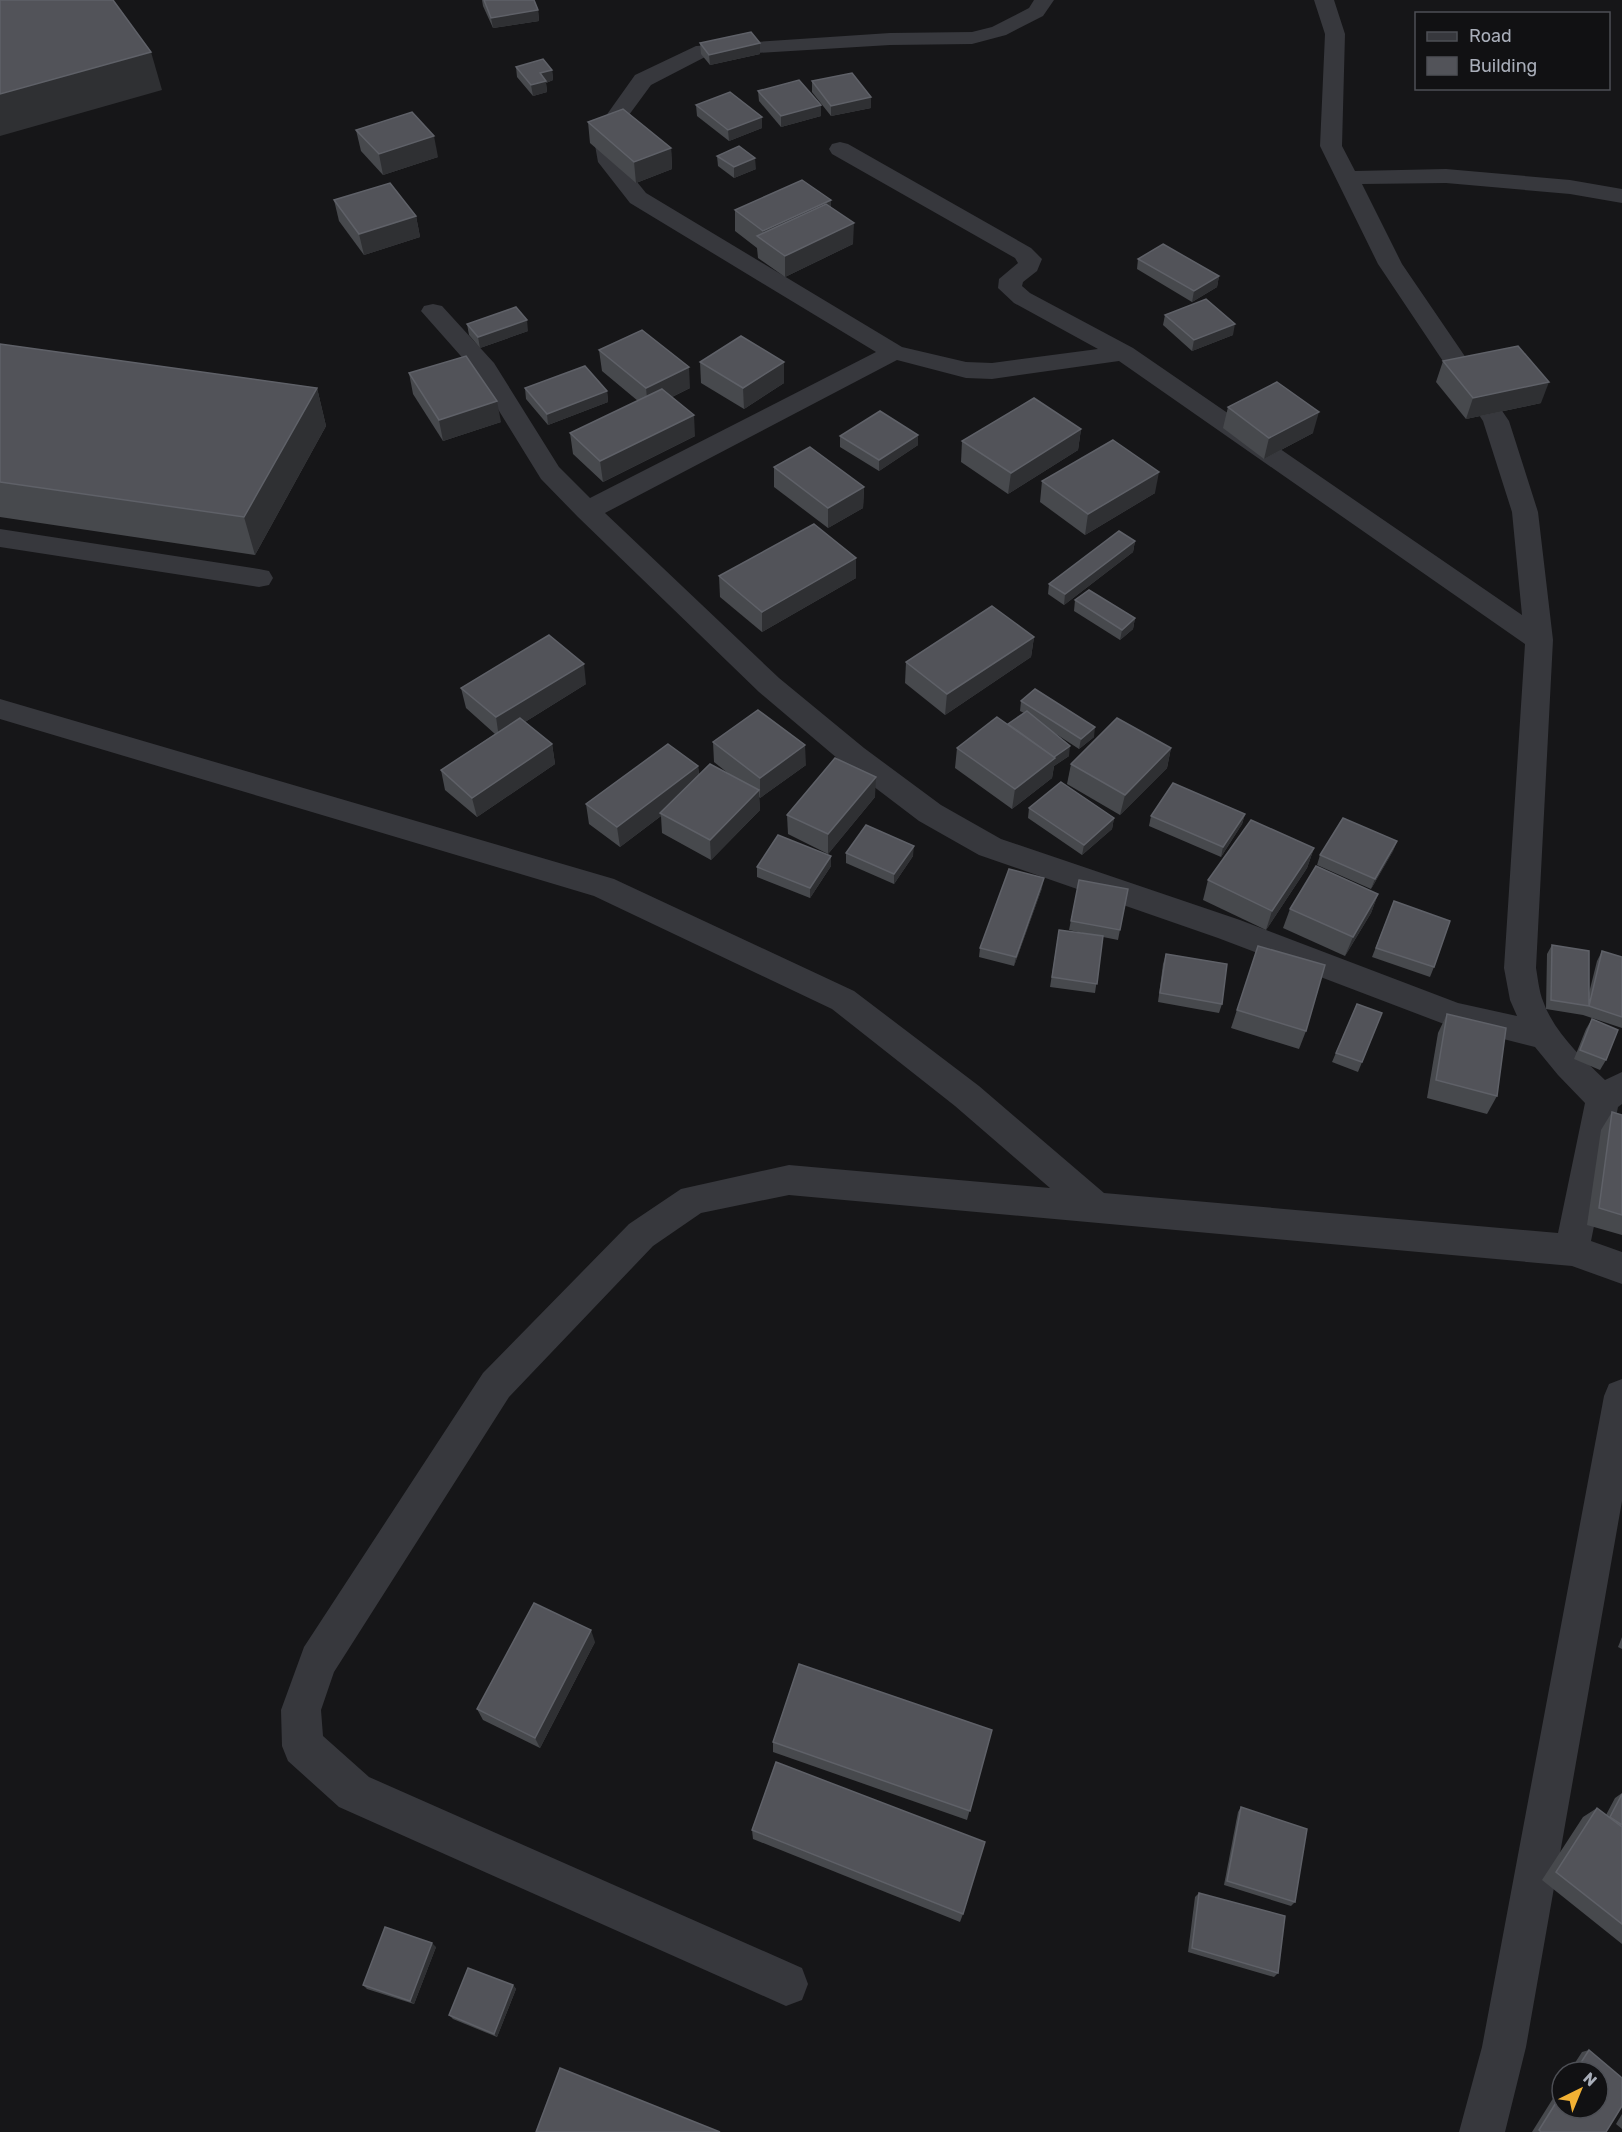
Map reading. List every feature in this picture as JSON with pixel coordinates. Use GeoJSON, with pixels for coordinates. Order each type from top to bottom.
{"type":"FeatureCollection","features":[{"type":"Feature","properties":{"kind":"street"},"geometry":{"type":"LineString","coordinates":[[1044,0],[1036,12],[999,31],[972,38],[890,39],[703,50],[643,80],[604,134],[609,162],[638,198],[894,352],[966,370],[992,371],[1124,353]]}},
{"type":"Feature","properties":{"kind":"street"},"geometry":{"type":"LineString","coordinates":[[1324,0],[1335,34],[1331,146],[1390,264],[1496,421],[1525,512],[1539,640],[1520,968],[1526,999],[1544,1036],[1567,1063],[1612,1093],[1572,1250]]}},
{"type":"Feature","properties":{"kind":"street"},"geometry":{"type":"LineString","coordinates":[[840,149],[1023,253],[1030,259],[1029,266],[1011,279],[1010,288],[1022,298],[1124,353],[1539,640]]}},
{"type":"Feature","properties":{"kind":"street"},"geometry":{"type":"LineString","coordinates":[[1347,178],[1446,176],[1570,187],[1622,196]]}},
{"type":"Feature","properties":{"kind":"street"},"geometry":{"type":"LineString","coordinates":[[433,311],[485,368],[550,473],[586,511],[769,685],[854,756],[930,813],[990,847],[1229,929],[1455,1015],[1544,1036]]}},
{"type":"Feature","properties":{"kind":"street"},"geometry":{"type":"LineString","coordinates":[[586,511],[894,352]]}},
{"type":"Feature","properties":{"kind":"street"},"geometry":{"type":"LineString","coordinates":[[0,538],[259,578]]}},
{"type":"Feature","properties":{"kind":"street"},"geometry":{"type":"LineString","coordinates":[[0,709],[603,887],[843,1000],[967,1096],[1096,1207]]}},
{"type":"Feature","properties":{"kind":"street"},"geometry":{"type":"LineString","coordinates":[[786,1984],[354,1792],[303,1746],[301,1710],[318,1661],[496,1385],[641,1235],[693,1200],[789,1180],[1572,1250],[1622,1268]]}},
{"type":"Feature","properties":{"kind":"street"},"geometry":{"type":"LineString","coordinates":[[1482,2132],[1504,2047],[1622,1396]]}},
{"type":"Feature","properties":{"kind":"building"},"geometry":{"type":"Polygon","coordinates":[[[0,0],[113,0],[151,52],[0,94],[0,0]]]}},
{"type":"Feature","properties":{"kind":"building"},"geometry":{"type":"Polygon","coordinates":[[[484,0],[534,0],[538,10],[491,18],[484,0]]]}},
{"type":"Feature","properties":{"kind":"building"},"geometry":{"type":"Polygon","coordinates":[[[751,32],[760,43],[709,55],[700,43],[751,32]]]}},
{"type":"Feature","properties":{"kind":"building"},"geometry":{"type":"Polygon","coordinates":[[[543,59],[552,70],[540,73],[546,81],[531,85],[516,67],[543,59]]]}},
{"type":"Feature","properties":{"kind":"building"},"geometry":{"type":"Polygon","coordinates":[[[852,73],[871,97],[831,106],[812,81],[852,73]]]}},
{"type":"Feature","properties":{"kind":"building"},"geometry":{"type":"Polygon","coordinates":[[[799,80],[821,105],[781,116],[758,91],[799,80]]]}},
{"type":"Feature","properties":{"kind":"building"},"geometry":{"type":"Polygon","coordinates":[[[730,92],[762,117],[728,130],[696,105],[730,92]]]}},
{"type":"Feature","properties":{"kind":"building"},"geometry":{"type":"Polygon","coordinates":[[[623,109],[671,148],[634,162],[588,122],[623,109]]]}},
{"type":"Feature","properties":{"kind":"building"},"geometry":{"type":"Polygon","coordinates":[[[412,112],[434,136],[379,154],[356,130],[412,112]]]}},
{"type":"Feature","properties":{"kind":"building"},"geometry":{"type":"Polygon","coordinates":[[[739,146],[755,158],[734,167],[717,156],[739,146]]]}},
{"type":"Feature","properties":{"kind":"building"},"geometry":{"type":"Polygon","coordinates":[[[802,180],[831,200],[763,231],[735,210],[802,180]]]}},
{"type":"Feature","properties":{"kind":"building"},"geometry":{"type":"Polygon","coordinates":[[[390,183],[416,216],[359,234],[334,200],[390,183]]]}},
{"type":"Feature","properties":{"kind":"building"},"geometry":{"type":"Polygon","coordinates":[[[826,204],[854,223],[785,256],[757,236],[826,204]]]}},
{"type":"Feature","properties":{"kind":"building"},"geometry":{"type":"Polygon","coordinates":[[[1163,244],[1219,276],[1194,291],[1138,259],[1163,244]]]}},
{"type":"Feature","properties":{"kind":"building"},"geometry":{"type":"Polygon","coordinates":[[[1206,299],[1235,324],[1194,340],[1165,315],[1206,299]]]}},
{"type":"Feature","properties":{"kind":"building"},"geometry":{"type":"Polygon","coordinates":[[[516,307],[527,320],[478,337],[467,324],[516,307]]]}},
{"type":"Feature","properties":{"kind":"building"},"geometry":{"type":"Polygon","coordinates":[[[642,330],[689,367],[646,388],[599,350],[642,330]]]}},
{"type":"Feature","properties":{"kind":"building"},"geometry":{"type":"Polygon","coordinates":[[[741,336],[784,362],[743,388],[700,362],[741,336]]]}},
{"type":"Feature","properties":{"kind":"building"},"geometry":{"type":"Polygon","coordinates":[[[0,344],[317,388],[244,517],[0,482],[0,344]]]}},
{"type":"Feature","properties":{"kind":"building"},"geometry":{"type":"Polygon","coordinates":[[[1518,346],[1549,382],[1473,398],[1443,361],[1518,346]]]}},
{"type":"Feature","properties":{"kind":"building"},"geometry":{"type":"Polygon","coordinates":[[[466,356],[497,401],[439,420],[409,373],[466,356]]]}},
{"type":"Feature","properties":{"kind":"building"},"geometry":{"type":"Polygon","coordinates":[[[585,366],[607,391],[547,414],[525,388],[585,366]]]}},
{"type":"Feature","properties":{"kind":"building"},"geometry":{"type":"Polygon","coordinates":[[[1277,382],[1319,412],[1269,438],[1228,407],[1277,382]]]}},
{"type":"Feature","properties":{"kind":"building"},"geometry":{"type":"Polygon","coordinates":[[[662,389],[694,415],[600,461],[570,433],[662,389]]]}},
{"type":"Feature","properties":{"kind":"building"},"geometry":{"type":"Polygon","coordinates":[[[1034,398],[1081,429],[1011,473],[962,441],[1034,398]]]}},
{"type":"Feature","properties":{"kind":"building"},"geometry":{"type":"Polygon","coordinates":[[[880,411],[918,435],[879,460],[840,436],[880,411]]]}},
{"type":"Feature","properties":{"kind":"building"},"geometry":{"type":"Polygon","coordinates":[[[1113,440],[1159,472],[1088,514],[1042,481],[1113,440]]]}},
{"type":"Feature","properties":{"kind":"building"},"geometry":{"type":"Polygon","coordinates":[[[810,447],[864,487],[828,508],[774,467],[810,447]]]}},
{"type":"Feature","properties":{"kind":"building"},"geometry":{"type":"Polygon","coordinates":[[[814,524],[856,558],[762,612],[719,576],[814,524]]]}},
{"type":"Feature","properties":{"kind":"building"},"geometry":{"type":"Polygon","coordinates":[[[1119,531],[1135,541],[1065,594],[1049,584],[1119,531]]]}},
{"type":"Feature","properties":{"kind":"building"},"geometry":{"type":"Polygon","coordinates":[[[1089,590],[1135,618],[1122,630],[1075,600],[1089,590]]]}},
{"type":"Feature","properties":{"kind":"building"},"geometry":{"type":"Polygon","coordinates":[[[992,606],[1034,637],[947,694],[906,662],[992,606]]]}},
{"type":"Feature","properties":{"kind":"building"},"geometry":{"type":"Polygon","coordinates":[[[549,635],[584,664],[496,717],[461,688],[549,635]]]}},
{"type":"Feature","properties":{"kind":"building"},"geometry":{"type":"Polygon","coordinates":[[[1035,689],[1095,727],[1081,739],[1021,701],[1035,689]]]}},
{"type":"Feature","properties":{"kind":"building"},"geometry":{"type":"Polygon","coordinates":[[[758,710],[805,745],[760,778],[713,742],[758,710]]]}},
{"type":"Feature","properties":{"kind":"building"},"geometry":{"type":"Polygon","coordinates":[[[1027,711],[1070,746],[1054,757],[1008,724],[1027,711]]]}},
{"type":"Feature","properties":{"kind":"building"},"geometry":{"type":"Polygon","coordinates":[[[997,717],[1055,758],[1015,789],[957,748],[997,717]]]}},
{"type":"Feature","properties":{"kind":"building"},"geometry":{"type":"Polygon","coordinates":[[[520,718],[552,744],[472,798],[441,770],[520,718]]]}},
{"type":"Feature","properties":{"kind":"building"},"geometry":{"type":"Polygon","coordinates":[[[1117,718],[1171,748],[1125,795],[1071,764],[1117,718]]]}},
{"type":"Feature","properties":{"kind":"building"},"geometry":{"type":"Polygon","coordinates":[[[668,744],[698,766],[617,827],[586,804],[668,744]]]}},
{"type":"Feature","properties":{"kind":"building"},"geometry":{"type":"Polygon","coordinates":[[[835,758],[876,777],[828,834],[787,815],[835,758]]]}},
{"type":"Feature","properties":{"kind":"building"},"geometry":{"type":"Polygon","coordinates":[[[710,764],[759,790],[710,840],[660,813],[710,764]]]}},
{"type":"Feature","properties":{"kind":"building"},"geometry":{"type":"Polygon","coordinates":[[[1061,782],[1114,818],[1084,845],[1029,808],[1061,782]]]}},
{"type":"Feature","properties":{"kind":"building"},"geometry":{"type":"Polygon","coordinates":[[[1173,783],[1245,814],[1223,847],[1151,816],[1173,783]]]}},
{"type":"Feature","properties":{"kind":"building"},"geometry":{"type":"Polygon","coordinates":[[[1343,818],[1397,841],[1375,879],[1320,855],[1343,818]]]}},
{"type":"Feature","properties":{"kind":"building"},"geometry":{"type":"Polygon","coordinates":[[[1251,820],[1314,848],[1272,911],[1208,880],[1251,820]]]}},
{"type":"Feature","properties":{"kind":"building"},"geometry":{"type":"Polygon","coordinates":[[[866,825],[914,846],[894,874],[846,853],[866,825]]]}},
{"type":"Feature","properties":{"kind":"building"},"geometry":{"type":"Polygon","coordinates":[[[778,835],[831,856],[810,888],[757,867],[778,835]]]}},
{"type":"Feature","properties":{"kind":"building"},"geometry":{"type":"Polygon","coordinates":[[[1316,866],[1378,894],[1353,937],[1290,909],[1316,866]]]}},
{"type":"Feature","properties":{"kind":"building"},"geometry":{"type":"Polygon","coordinates":[[[1009,869],[1044,878],[1016,957],[980,948],[1009,869]]]}},
{"type":"Feature","properties":{"kind":"building"},"geometry":{"type":"Polygon","coordinates":[[[1079,880],[1128,889],[1120,930],[1071,921],[1079,880]]]}},
{"type":"Feature","properties":{"kind":"building"},"geometry":{"type":"Polygon","coordinates":[[[1394,901],[1450,921],[1434,967],[1376,948],[1394,901]]]}},
{"type":"Feature","properties":{"kind":"building"},"geometry":{"type":"Polygon","coordinates":[[[1059,930],[1103,936],[1097,984],[1052,977],[1059,930]]]}},
{"type":"Feature","properties":{"kind":"building"},"geometry":{"type":"Polygon","coordinates":[[[1552,945],[1589,951],[1589,1006],[1551,1000],[1552,945]]]}},
{"type":"Feature","properties":{"kind":"building"},"geometry":{"type":"Polygon","coordinates":[[[1258,946],[1325,965],[1306,1031],[1237,1010],[1258,946]]]}},
{"type":"Feature","properties":{"kind":"building"},"geometry":{"type":"Polygon","coordinates":[[[1602,951],[1622,957],[1622,1017],[1589,1006],[1602,951]]]}},
{"type":"Feature","properties":{"kind":"building"},"geometry":{"type":"Polygon","coordinates":[[[1166,954],[1227,964],[1222,1004],[1160,993],[1166,954]]]}},
{"type":"Feature","properties":{"kind":"building"},"geometry":{"type":"Polygon","coordinates":[[[1357,1004],[1382,1013],[1362,1062],[1336,1053],[1357,1004]]]}},
{"type":"Feature","properties":{"kind":"building"},"geometry":{"type":"Polygon","coordinates":[[[1447,1014],[1506,1028],[1497,1096],[1436,1080],[1447,1014]]]}},
{"type":"Feature","properties":{"kind":"building"},"geometry":{"type":"Polygon","coordinates":[[[1592,1019],[1618,1030],[1606,1060],[1580,1050],[1592,1019]]]}},
{"type":"Feature","properties":{"kind":"building"},"geometry":{"type":"Polygon","coordinates":[[[1612,1112],[1622,1115],[1622,1215],[1599,1208],[1612,1112]]]}},
{"type":"Feature","properties":{"kind":"building"},"geometry":{"type":"Polygon","coordinates":[[[534,1603],[591,1630],[535,1738],[477,1709],[534,1603]]]}},
{"type":"Feature","properties":{"kind":"building"},"geometry":{"type":"Polygon","coordinates":[[[799,1664],[992,1730],[970,1811],[773,1742],[799,1664]]]}},
{"type":"Feature","properties":{"kind":"building"},"geometry":{"type":"Polygon","coordinates":[[[776,1762],[985,1842],[963,1914],[752,1830],[776,1762]]]}},
{"type":"Feature","properties":{"kind":"building"},"geometry":{"type":"Polygon","coordinates":[[[1622,1794],[1622,1825],[1610,1817],[1622,1794]]]}},
{"type":"Feature","properties":{"kind":"building"},"geometry":{"type":"Polygon","coordinates":[[[1241,1807],[1307,1829],[1295,1902],[1227,1881],[1241,1807]]]}},
{"type":"Feature","properties":{"kind":"building"},"geometry":{"type":"Polygon","coordinates":[[[1597,1808],[1622,1827],[1622,1924],[1556,1872],[1597,1808]]]}},
{"type":"Feature","properties":{"kind":"building"},"geometry":{"type":"Polygon","coordinates":[[[1199,1893],[1285,1916],[1278,1973],[1192,1948],[1199,1893]]]}},
{"type":"Feature","properties":{"kind":"building"},"geometry":{"type":"Polygon","coordinates":[[[385,1927],[432,1943],[410,2001],[363,1985],[385,1927]]]}},
{"type":"Feature","properties":{"kind":"building"},"geometry":{"type":"Polygon","coordinates":[[[468,1968],[513,1985],[494,2034],[449,2015],[468,1968]]]}},
{"type":"Feature","properties":{"kind":"building"},"geometry":{"type":"Polygon","coordinates":[[[1589,2050],[1601,2060],[1583,2060],[1589,2050]]]}},
{"type":"Feature","properties":{"kind":"building"},"geometry":{"type":"Polygon","coordinates":[[[560,2068],[720,2132],[536,2132],[560,2068]]]}},
{"type":"Feature","properties":{"kind":"building"},"geometry":{"type":"Polygon","coordinates":[[[1610,2068],[1622,2078],[1622,2106],[1606,2132],[1541,2132],[1539,2130],[1550,2112],[1550,2120],[1610,2120],[1610,2068]]]}}]}
